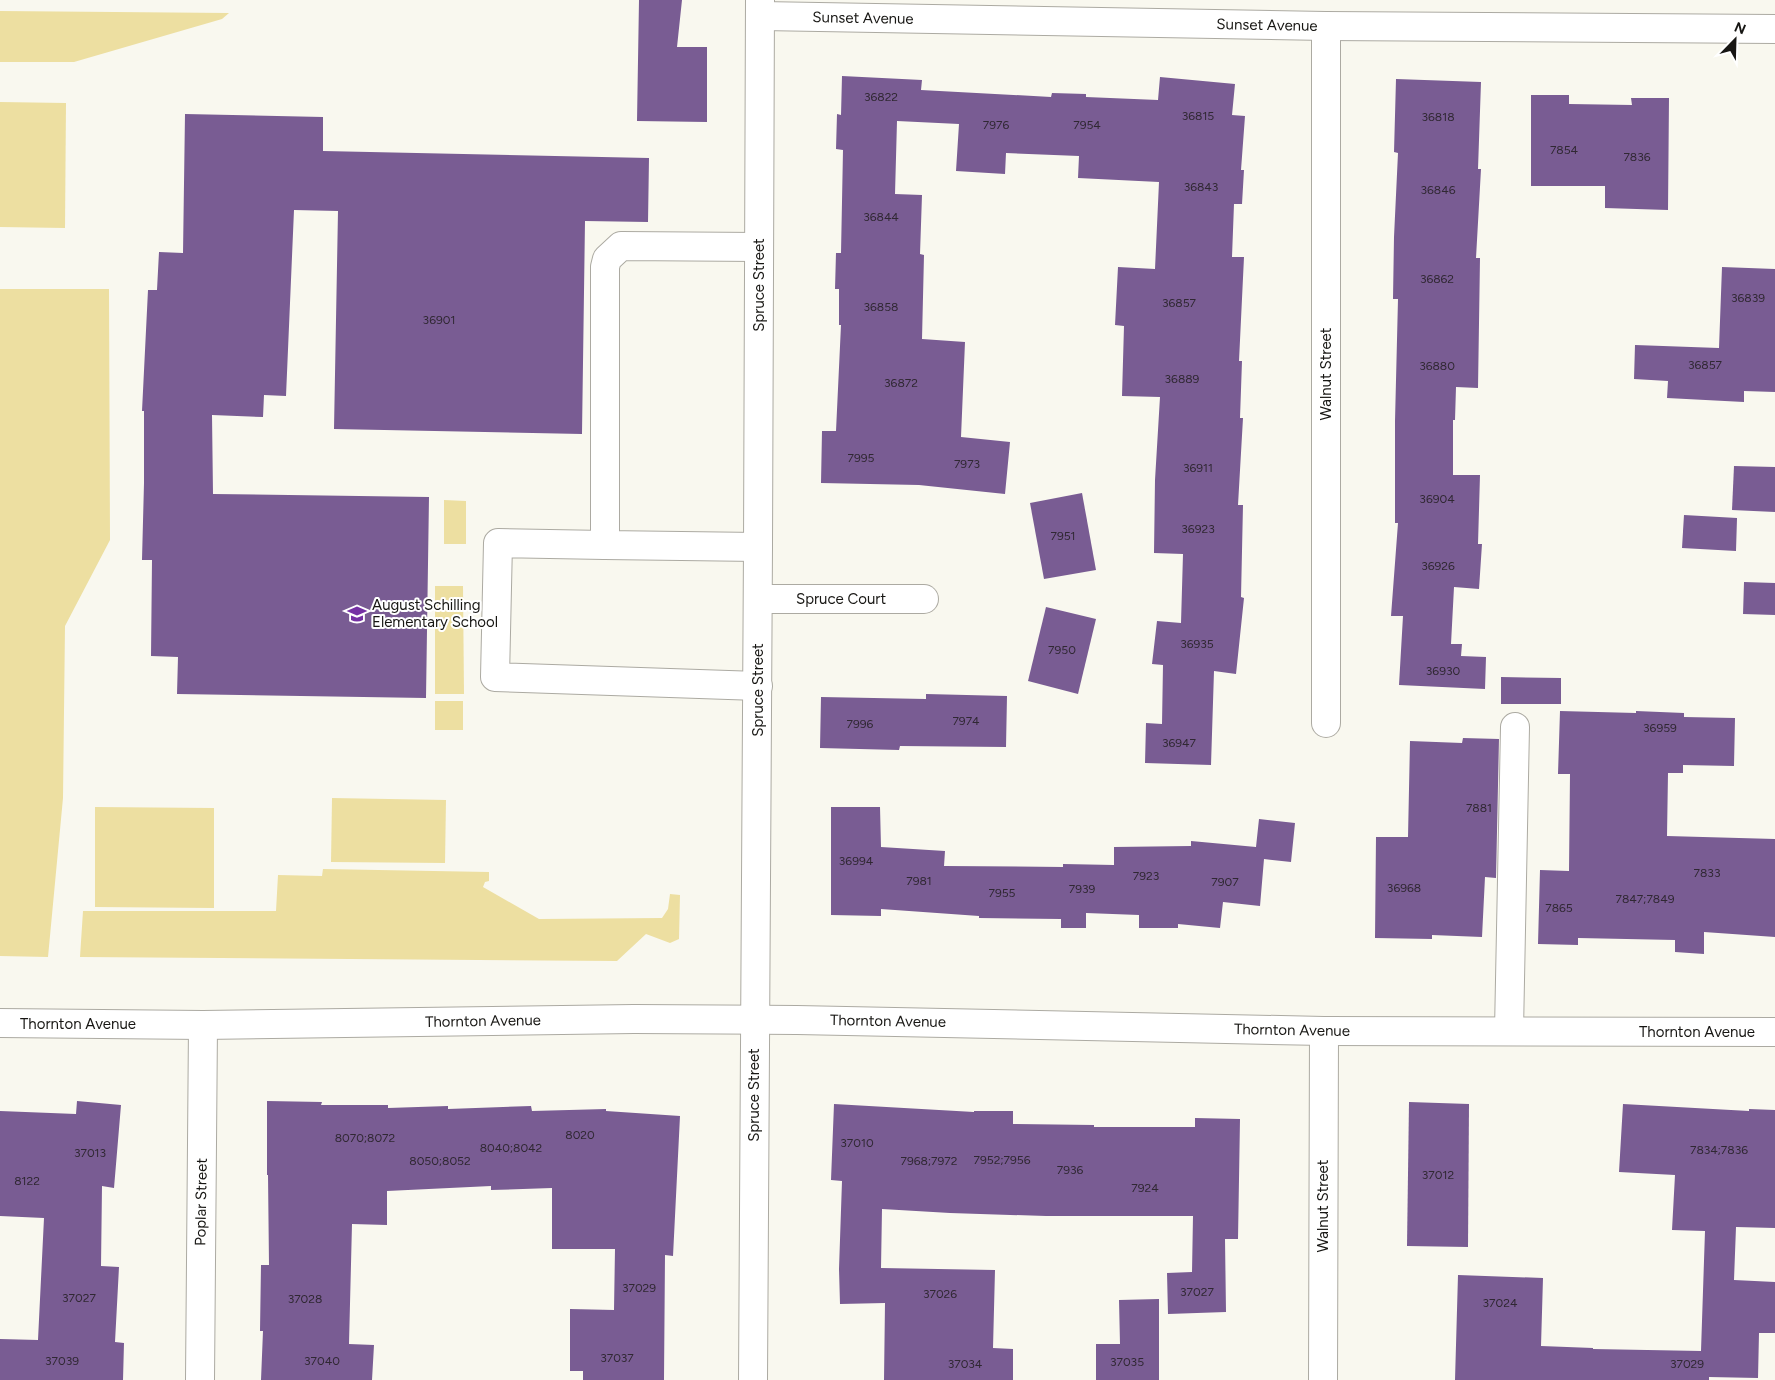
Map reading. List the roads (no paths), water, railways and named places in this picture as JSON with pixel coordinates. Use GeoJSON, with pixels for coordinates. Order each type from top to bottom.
{"type":"FeatureCollection","features":[{"type":"Feature","properties":{"kind":"street","name":"Sunset Avenue"},"geometry":{"type":"LineString","coordinates":[[760,8],[1326,26],[1775,29]]}},
{"type":"Feature","properties":{"kind":"street","name":"Spruce Street"},"geometry":{"type":"LineString","coordinates":[[752,1380],[758,686],[760,8]]}},
{"type":"Feature","properties":{"kind":"street","name":"Walnut Street"},"geometry":{"type":"LineString","coordinates":[[1326,26],[1326,723]]}},
{"type":"Feature","properties":{"kind":"street"},"geometry":{"type":"LineString","coordinates":[[605,544],[605,267],[607,259],[621,246],[759,247]]}},
{"type":"Feature","properties":{"kind":"street"},"geometry":{"type":"LineString","coordinates":[[758,547],[498,543],[495,677],[758,686]]}},
{"type":"Feature","properties":{"kind":"street","name":"Spruce Court"},"geometry":{"type":"LineString","coordinates":[[758,599],[924,599]]}},
{"type":"Feature","properties":{"kind":"street"},"geometry":{"type":"LineString","coordinates":[[1510,1031],[1515,726]]}},
{"type":"Feature","properties":{"kind":"street","name":"Thornton Avenue"},"geometry":{"type":"LineString","coordinates":[[0,1023],[203,1025],[755,1020],[1324,1031],[1775,1032]]}},
{"type":"Feature","properties":{"kind":"street","name":"Poplar Street"},"geometry":{"type":"LineString","coordinates":[[200,1380],[203,1025]]}},
{"type":"Feature","properties":{"kind":"street","name":"Walnut Street"},"geometry":{"type":"LineString","coordinates":[[1323,1380],[1324,1031]]}},
{"type":"Feature","properties":{"kind":"place","name":"August Schilling Elementary School"},"geometry":{"type":"Point","coordinates":[357,614]}}]}
